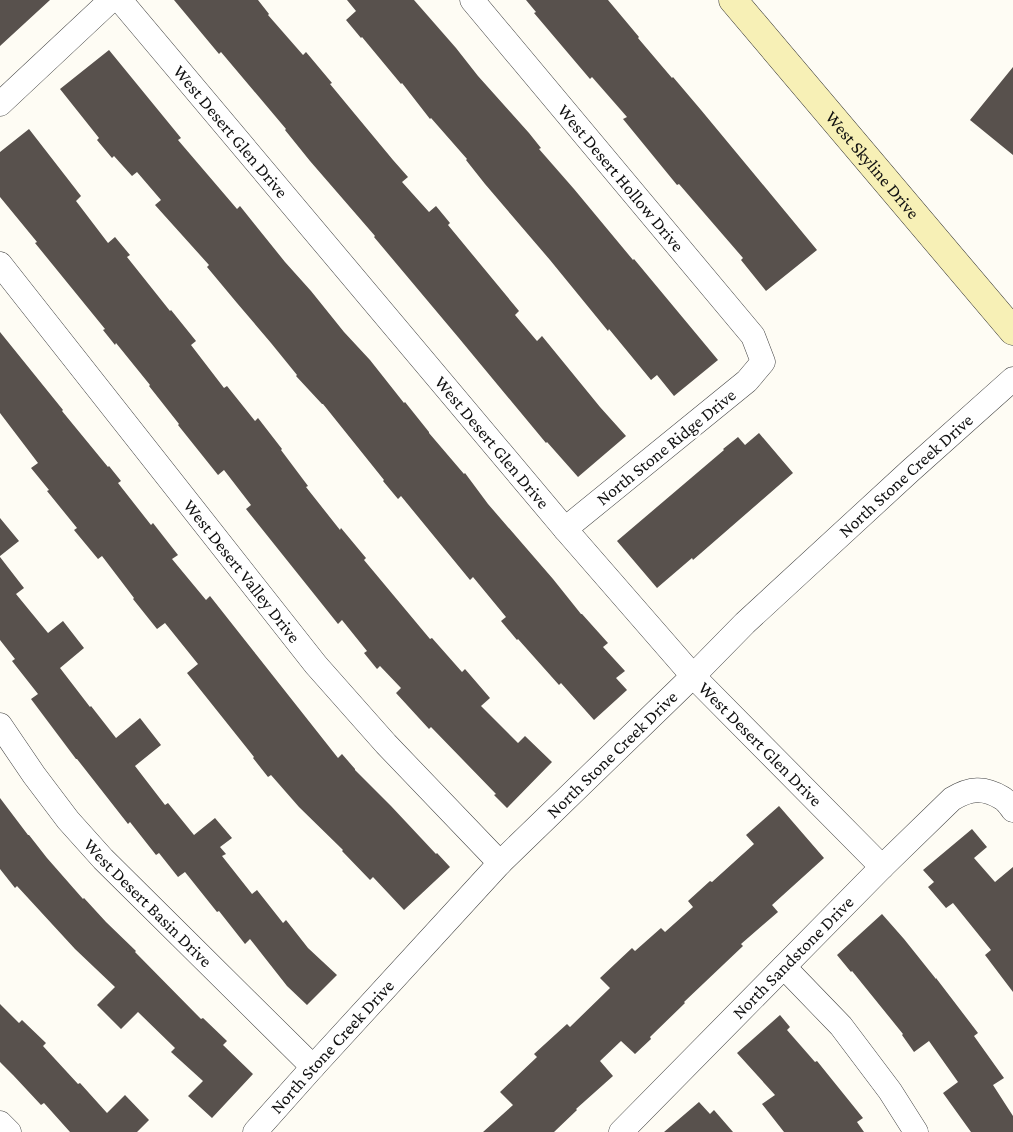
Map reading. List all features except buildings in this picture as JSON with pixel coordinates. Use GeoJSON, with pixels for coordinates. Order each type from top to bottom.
{"type":"FeatureCollection","features":[{"type":"Feature","properties":{"kind":"street"},"geometry":{"type":"LineString","coordinates":[[0,104],[112,0]]}},
{"type":"Feature","properties":{"kind":"street","name":"West Desert Glen Drive"},"geometry":{"type":"LineString","coordinates":[[120,0],[565,529],[693,676],[882,867]]}},
{"type":"Feature","properties":{"kind":"street","name":"West Desert Hollow Drive"},"geometry":{"type":"LineString","coordinates":[[472,0],[753,336],[762,362]]}},
{"type":"Feature","properties":{"kind":"street","name":"West Skyline Drive"},"geometry":{"type":"LineString","coordinates":[[733,0],[1013,331]]}},
{"type":"Feature","properties":{"kind":"street","name":"West Desert Valley Drive"},"geometry":{"type":"LineString","coordinates":[[0,264],[316,665],[386,744],[500,863]]}},
{"type":"Feature","properties":{"kind":"street","name":"North Stone Ridge Drive"},"geometry":{"type":"LineString","coordinates":[[565,529],[747,381],[762,362]]}},
{"type":"Feature","properties":{"kind":"street","name":"North Stone Creek Drive"},"geometry":{"type":"LineString","coordinates":[[255,1132],[500,863],[746,623],[910,471],[1013,379]]}},
{"type":"Feature","properties":{"kind":"street","name":"West Desert Basin Drive"},"geometry":{"type":"LineString","coordinates":[[0,725],[68,820],[103,859],[313,1067]]}},
{"type":"Feature","properties":{"kind":"street","name":"North Sandstone Drive"},"geometry":{"type":"LineString","coordinates":[[621,1132],[882,867],[952,799],[970,790],[977,790],[988,792],[1004,799],[1013,810]]}},
{"type":"Feature","properties":{"kind":"street"},"geometry":{"type":"LineString","coordinates":[[784,967],[841,1026],[890,1091],[916,1132]]}},
{"type":"Feature","properties":{"kind":"street"},"geometry":{"type":"LineString","coordinates":[[0,1123],[9,1132]]}}]}
